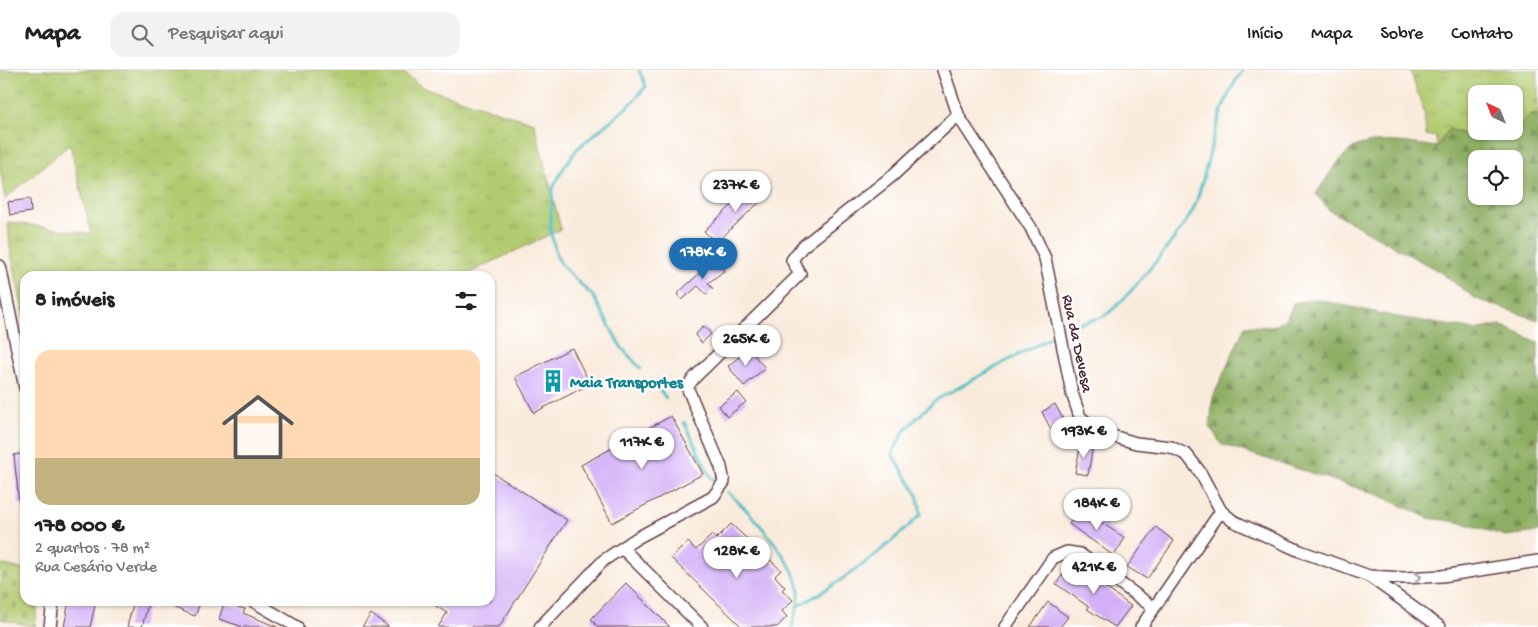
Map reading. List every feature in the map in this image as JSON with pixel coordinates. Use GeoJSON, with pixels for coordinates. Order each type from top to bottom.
{"type":"FeatureCollection","features":[{"type":"Feature","properties":{"kind":"street","name":"Rua da Devesa"},"geometry":{"type":"LineString","coordinates":[[942,70],[958,115],[1031,228],[1045,258],[1072,393],[1080,417],[1098,432],[1136,443],[1171,447],[1187,455],[1200,472],[1221,511]]}},
{"type":"Feature","properties":{"kind":"street"},"geometry":{"type":"LineString","coordinates":[[540,627],[604,560],[636,538],[713,497],[724,482],[722,467],[687,387],[800,274],[792,260],[802,247],[891,177],[958,115]]}},
{"type":"Feature","properties":{"kind":"street"},"geometry":{"type":"LineString","coordinates":[[0,266],[20,364]]}},
{"type":"Feature","properties":{"kind":"street"},"geometry":{"type":"LineString","coordinates":[[1141,627],[1221,511],[1233,521],[1300,551],[1369,576],[1440,627]]}},
{"type":"Feature","properties":{"kind":"street"},"geometry":{"type":"LineString","coordinates":[[622,548],[702,627]]}},
{"type":"Feature","properties":{"kind":"street"},"geometry":{"type":"LineString","coordinates":[[1005,627],[1053,558],[1067,552],[1080,554],[1154,608]]}},
{"type":"Feature","properties":{"kind":"street"},"geometry":{"type":"LineString","coordinates":[[1369,576],[1404,578],[1442,576],[1538,561]]}},
{"type":"Feature","properties":{"kind":"street"},"geometry":{"type":"LineString","coordinates":[[50,627],[52,606]]}},
{"type":"Feature","properties":{"kind":"street"},"geometry":{"type":"LineString","coordinates":[[261,606],[297,627]]}},
{"type":"Feature","properties":{"kind":"green space"},"geometry":{"type":"Polygon","coordinates":[[[0,70],[400,70],[422,87],[534,123],[561,229],[473,271],[20,271],[20,298],[10,247],[8,222],[91,234],[70,144],[5,199],[0,169],[0,70]]]}},
{"type":"Feature","properties":{"kind":"green space"},"geometry":{"type":"Polygon","coordinates":[[[1410,70],[1538,70],[1538,115],[1529,115],[1523,121],[1523,85],[1468,85],[1468,135],[1449,129],[1437,147],[1436,137],[1426,135],[1424,112],[1410,70]]]}},
{"type":"Feature","properties":{"kind":"green space"},"geometry":{"type":"Polygon","coordinates":[[[1529,115],[1538,115],[1538,320],[1476,299],[1440,272],[1329,210],[1316,194],[1333,169],[1353,148],[1372,142],[1394,142],[1437,147],[1449,129],[1468,135],[1468,140],[1523,140],[1523,121],[1529,115]]]}},
{"type":"Feature","properties":{"kind":"green space"},"geometry":{"type":"Polygon","coordinates":[[[1315,299],[1392,316],[1476,330],[1500,325],[1538,342],[1538,532],[1506,536],[1458,522],[1428,518],[1379,495],[1221,444],[1210,427],[1213,397],[1245,326],[1269,326],[1281,323],[1290,312],[1293,303],[1315,299]]]}},
{"type":"Feature","properties":{"kind":"green space"},"geometry":{"type":"Polygon","coordinates":[[[0,564],[20,569],[20,606],[37,606],[35,627],[0,619],[0,564]]]}},
{"type":"Feature","properties":{"kind":"building"},"geometry":{"type":"Polygon","coordinates":[[[756,183],[767,195],[716,243],[704,231],[756,183]]]}},
{"type":"Feature","properties":{"kind":"building"},"geometry":{"type":"Polygon","coordinates":[[[30,199],[31,212],[10,215],[8,202],[30,199]]]}},
{"type":"Feature","properties":{"kind":"building"},"geometry":{"type":"Polygon","coordinates":[[[715,259],[724,271],[708,283],[713,289],[707,295],[698,286],[682,300],[677,294],[715,259]]]}},
{"type":"Feature","properties":{"kind":"building"},"geometry":{"type":"Polygon","coordinates":[[[704,326],[711,334],[702,343],[695,335],[704,326]]]}},
{"type":"Feature","properties":{"kind":"building","name":"Maia Transportes"},"geometry":{"type":"Polygon","coordinates":[[[572,348],[590,384],[534,413],[515,377],[572,348]]]}},
{"type":"Feature","properties":{"kind":"building"},"geometry":{"type":"Polygon","coordinates":[[[749,349],[765,368],[744,386],[728,366],[749,349]]]}},
{"type":"Feature","properties":{"kind":"building"},"geometry":{"type":"Polygon","coordinates":[[[738,392],[746,402],[727,417],[719,406],[738,392]]]}},
{"type":"Feature","properties":{"kind":"building"},"geometry":{"type":"Polygon","coordinates":[[[1055,404],[1068,428],[1054,435],[1042,412],[1055,404]]]}},
{"type":"Feature","properties":{"kind":"building"},"geometry":{"type":"Polygon","coordinates":[[[671,416],[703,474],[612,523],[581,465],[671,416]]]}},
{"type":"Feature","properties":{"kind":"building"},"geometry":{"type":"Polygon","coordinates":[[[1081,443],[1093,445],[1088,475],[1075,473],[1081,443]]]}},
{"type":"Feature","properties":{"kind":"building"},"geometry":{"type":"Polygon","coordinates":[[[20,454],[20,504],[19,504],[14,455],[20,454]]]}},
{"type":"Feature","properties":{"kind":"building"},"geometry":{"type":"Polygon","coordinates":[[[495,474],[567,520],[499,627],[438,627],[447,613],[436,606],[495,606],[495,474]]]}},
{"type":"Feature","properties":{"kind":"building"},"geometry":{"type":"Polygon","coordinates":[[[1082,506],[1092,514],[1091,516],[1125,538],[1114,556],[1069,524],[1082,506]]]}},
{"type":"Feature","properties":{"kind":"building"},"geometry":{"type":"Polygon","coordinates":[[[731,524],[781,570],[775,576],[785,587],[782,590],[793,600],[782,611],[787,617],[777,627],[742,627],[671,558],[688,542],[696,550],[712,535],[716,539],[731,524]]]}},
{"type":"Feature","properties":{"kind":"building"},"geometry":{"type":"Polygon","coordinates":[[[1156,527],[1174,541],[1147,579],[1127,567],[1156,527]]]}},
{"type":"Feature","properties":{"kind":"building"},"geometry":{"type":"Polygon","coordinates":[[[1071,563],[1131,606],[1115,627],[1087,609],[1089,607],[1056,584],[1071,563]]]}},
{"type":"Feature","properties":{"kind":"building"},"geometry":{"type":"Polygon","coordinates":[[[626,583],[670,627],[598,627],[591,619],[626,583]]]}},
{"type":"Feature","properties":{"kind":"building"},"geometry":{"type":"Polygon","coordinates":[[[1048,602],[1068,617],[1060,627],[1030,627],[1048,602]]]}},
{"type":"Feature","properties":{"kind":"building"},"geometry":{"type":"Polygon","coordinates":[[[68,606],[95,606],[90,627],[64,627],[68,606]]]}},
{"type":"Feature","properties":{"kind":"building"},"geometry":{"type":"Polygon","coordinates":[[[133,606],[147,606],[142,627],[127,627],[133,606]]]}},
{"type":"Feature","properties":{"kind":"building"},"geometry":{"type":"Polygon","coordinates":[[[170,606],[199,606],[195,616],[170,606]]]}},
{"type":"Feature","properties":{"kind":"building"},"geometry":{"type":"Polygon","coordinates":[[[223,606],[234,606],[245,609],[243,613],[277,627],[243,627],[219,619],[223,606]]]}},
{"type":"Feature","properties":{"kind":"building"},"geometry":{"type":"Polygon","coordinates":[[[371,614],[389,627],[362,627],[371,614]]]}},
{"type":"Feature","properties":{"kind":"waterway"},"geometry":{"type":"LineString","coordinates":[[639,70],[646,86],[632,103],[577,149],[563,169],[553,188],[550,229],[557,257],[564,268],[593,296],[621,347],[641,369]]}},
{"type":"Feature","properties":{"kind":"waterway"},"geometry":{"type":"LineString","coordinates":[[1068,328],[1104,316],[1113,309],[1139,282],[1181,229],[1195,205],[1201,188],[1214,135],[1225,102],[1243,70]]}},
{"type":"Feature","properties":{"kind":"waterway"},"geometry":{"type":"LineString","coordinates":[[796,607],[862,565],[921,514],[917,494],[892,454],[905,430],[934,401],[1051,337]]}},
{"type":"Feature","properties":{"kind":"waterway"},"geometry":{"type":"LineString","coordinates":[[652,381],[666,398]]}},
{"type":"Feature","properties":{"kind":"waterway"},"geometry":{"type":"LineString","coordinates":[[684,422],[710,476],[714,480]]}},
{"type":"Feature","properties":{"kind":"waterway"},"geometry":{"type":"LineString","coordinates":[[728,492],[770,537],[789,564],[799,589],[798,603],[792,627]]}},
{"type":"Feature","properties":{"kind":"place","name":"Maia Transportes"},"geometry":{"type":"Point","coordinates":[553,381]}}]}
